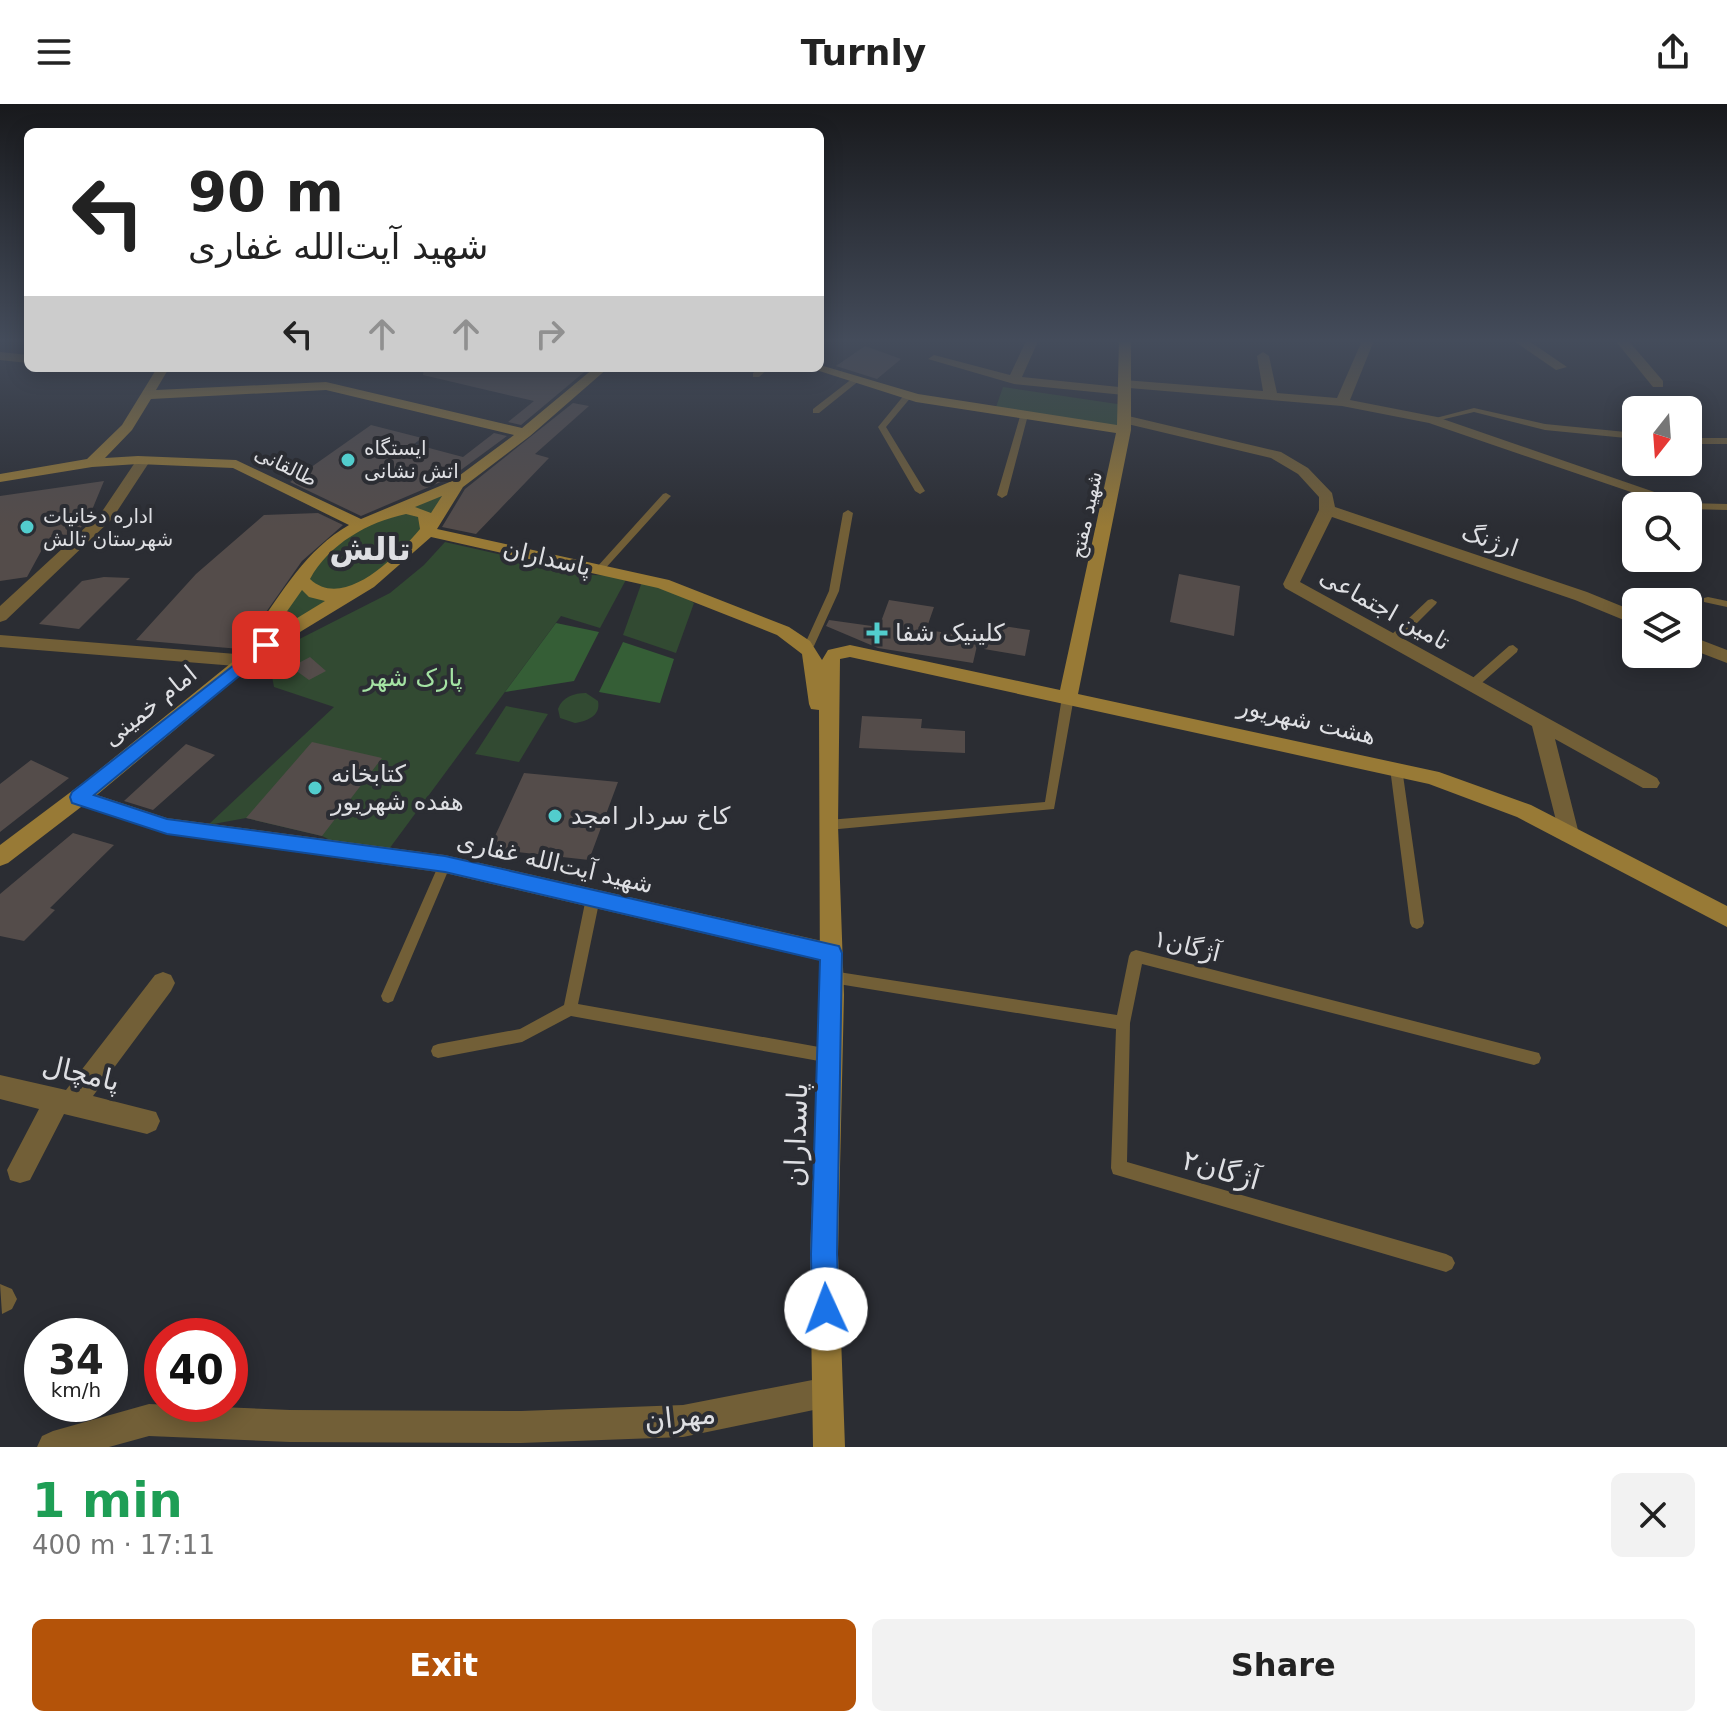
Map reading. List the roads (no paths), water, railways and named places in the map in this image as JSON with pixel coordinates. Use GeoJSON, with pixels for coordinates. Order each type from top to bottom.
{"type":"FeatureCollection","features":[{"type":"Feature","properties":{"kind":"street"},"geometry":{"type":"LineString","coordinates":[[0,616],[107,516],[135,447],[145,402]]}},
{"type":"Feature","properties":{"kind":"street"},"geometry":{"type":"LineString","coordinates":[[392,402],[525,433]]}},
{"type":"Feature","properties":{"kind":"street"},"geometry":{"type":"LineString","coordinates":[[359,524],[457,484],[562,402]]}},
{"type":"Feature","properties":{"kind":"street"},"geometry":{"type":"LineString","coordinates":[[943,402],[1024,415],[1124,425],[1276,455],[1303,471],[1327,496],[1327,510]]}},
{"type":"Feature","properties":{"kind":"street","name":"شهید مفتح"},"geometry":{"type":"LineString","coordinates":[[1068,697],[1124,425],[1124,402]]}},
{"type":"Feature","properties":{"kind":"street"},"geometry":{"type":"LineString","coordinates":[[1338,402],[1432,420],[1645,492]]}},
{"type":"Feature","properties":{"kind":"street"},"geometry":{"type":"LineString","coordinates":[[92,463],[135,447]]}},
{"type":"Feature","properties":{"kind":"street"},"geometry":{"type":"LineString","coordinates":[[0,478],[91,464],[135,447]]}},
{"type":"Feature","properties":{"kind":"street","name":"طالقانی"},"geometry":{"type":"LineString","coordinates":[[0,478],[92,463],[135,447],[234,465],[359,524]]}},
{"type":"Feature","properties":{"kind":"street"},"geometry":{"type":"LineString","coordinates":[[428,531],[457,484]]}},
{"type":"Feature","properties":{"kind":"street"},"geometry":{"type":"LineString","coordinates":[[359,524],[406,509],[424,514],[429,522],[428,531]]}},
{"type":"Feature","properties":{"kind":"street","name":"ارژنگ"},"geometry":{"type":"LineString","coordinates":[[1327,510],[1581,596],[1622,613]]}},
{"type":"Feature","properties":{"kind":"street","name":"تامین اجتماعی"},"geometry":{"type":"LineString","coordinates":[[1327,510],[1291,584],[1650,783]]}},
{"type":"Feature","properties":{"kind":"street","name":"امام خمینی"},"geometry":{"type":"LineString","coordinates":[[58,813],[103,771],[256,644],[306,569],[359,524]]}},
{"type":"Feature","properties":{"kind":"street","name":"امام خمینی"},"geometry":{"type":"LineString","coordinates":[[0,857],[266,645],[389,569],[428,531]]}},
{"type":"Feature","properties":{"kind":"street","name":"پاسداران"},"geometry":{"type":"LineString","coordinates":[[428,531],[663,584],[783,631],[809,646],[813,653],[828,825]]}},
{"type":"Feature","properties":{"kind":"street"},"geometry":{"type":"LineString","coordinates":[[301,580],[306,586],[330,595],[356,589]]}},
{"type":"Feature","properties":{"kind":"street"},"geometry":{"type":"LineString","coordinates":[[0,641],[236,660]]}},
{"type":"Feature","properties":{"kind":"street"},"geometry":{"type":"LineString","coordinates":[[1702,647],[1727,657]]}},
{"type":"Feature","properties":{"kind":"street","name":"هشت شهریور"},"geometry":{"type":"LineString","coordinates":[[850,651],[1432,777],[1485,796],[1568,834],[1727,917]]}},
{"type":"Feature","properties":{"kind":"street","name":"پاسداران"},"geometry":{"type":"LineString","coordinates":[[829,1447],[824,1254],[832,965],[828,825],[829,663],[834,654],[850,651]]}},
{"type":"Feature","properties":{"kind":"street"},"geometry":{"type":"LineString","coordinates":[[1541,723],[1568,834]]}},
{"type":"Feature","properties":{"kind":"street","name":"شهید آیت‌الله غفاری"},"geometry":{"type":"LineString","coordinates":[[79,797],[167,826],[445,864],[593,898],[832,965]]}},
{"type":"Feature","properties":{"kind":"street"},"geometry":{"type":"LineString","coordinates":[[20,1170],[64,1102],[163,983]]}},
{"type":"Feature","properties":{"kind":"street","name":"پامچال"},"geometry":{"type":"LineString","coordinates":[[0,1087],[147,1121]]}},
{"type":"Feature","properties":{"kind":"street","name":"مهران"},"geometry":{"type":"LineString","coordinates":[[53,1447],[149,1420],[290,1426],[506,1427],[683,1421],[828,1392]]}},
{"type":"Feature","properties":{"kind":"lane"},"geometry":{"type":"LineString","coordinates":[[816,411],[828,402]]}},
{"type":"Feature","properties":{"kind":"lane"},"geometry":{"type":"LineString","coordinates":[[903,402],[882,427],[920,491]]}},
{"type":"Feature","properties":{"kind":"lane"},"geometry":{"type":"LineString","coordinates":[[1432,420],[1474,410],[1545,427],[1622,435]]}},
{"type":"Feature","properties":{"kind":"lane"},"geometry":{"type":"LineString","coordinates":[[1002,495],[1024,415]]}},
{"type":"Feature","properties":{"kind":"lane"},"geometry":{"type":"LineString","coordinates":[[1702,441],[1727,441]]}},
{"type":"Feature","properties":{"kind":"lane"},"geometry":{"type":"LineString","coordinates":[[600,569],[666,496]]}},
{"type":"Feature","properties":{"kind":"lane"},"geometry":{"type":"LineString","coordinates":[[1702,506],[1727,507]]}},
{"type":"Feature","properties":{"kind":"lane"},"geometry":{"type":"LineString","coordinates":[[809,646],[834,591],[848,513]]}},
{"type":"Feature","properties":{"kind":"lane"},"geometry":{"type":"LineString","coordinates":[[1708,600],[1727,604]]}},
{"type":"Feature","properties":{"kind":"lane"},"geometry":{"type":"LineString","coordinates":[[1393,640],[1432,602]]}},
{"type":"Feature","properties":{"kind":"lane"},"geometry":{"type":"LineString","coordinates":[[1472,685],[1513,649]]}},
{"type":"Feature","properties":{"kind":"lane"},"geometry":{"type":"LineString","coordinates":[[828,825],[1050,806],[1068,697]]}},
{"type":"Feature","properties":{"kind":"lane"},"geometry":{"type":"LineString","coordinates":[[1396,768],[1417,923]]}},
{"type":"Feature","properties":{"kind":"lane"},"geometry":{"type":"LineString","coordinates":[[388,996],[445,864]]}},
{"type":"Feature","properties":{"kind":"lane"},"geometry":{"type":"LineString","coordinates":[[570,1009],[593,898]]}},
{"type":"Feature","properties":{"kind":"lane","name":"۱آژگان"},"geometry":{"type":"LineString","coordinates":[[1123,1023],[1136,956],[1534,1058]]}},
{"type":"Feature","properties":{"kind":"lane"},"geometry":{"type":"LineString","coordinates":[[832,965],[1123,1023]]}},
{"type":"Feature","properties":{"kind":"lane"},"geometry":{"type":"LineString","coordinates":[[438,1051],[522,1035],[570,1009],[830,1056]]}},
{"type":"Feature","properties":{"kind":"lane","name":"۲آژگان"},"geometry":{"type":"LineString","coordinates":[[1123,1023],[1119,1168],[1446,1263]]}},
{"type":"Feature","properties":{"kind":"place","name":"ایستگاه اتش نشانی"},"geometry":{"type":"Point","coordinates":[348,460]}},
{"type":"Feature","properties":{"kind":"place","name":"اداره دخانیات شهرستان تالش"},"geometry":{"type":"Point","coordinates":[27,527]}},
{"type":"Feature","properties":{"kind":"place","name":"کلینیک شفا"},"geometry":{"type":"Point","coordinates":[877,633]}},
{"type":"Feature","properties":{"kind":"place","name":"کتابخانه هفده شهریور"},"geometry":{"type":"Point","coordinates":[315,788]}},
{"type":"Feature","properties":{"kind":"place","name":"کاخ سردار امجد"},"geometry":{"type":"Point","coordinates":[555,816]}},
{"type":"Feature","properties":{"kind":"district","name":"تالش"},"geometry":{"type":"Point","coordinates":[370,549]}},
{"type":"Feature","properties":{"kind":"park label","name":"پارک شهر"},"geometry":{"type":"Point","coordinates":[413,678]}}]}
